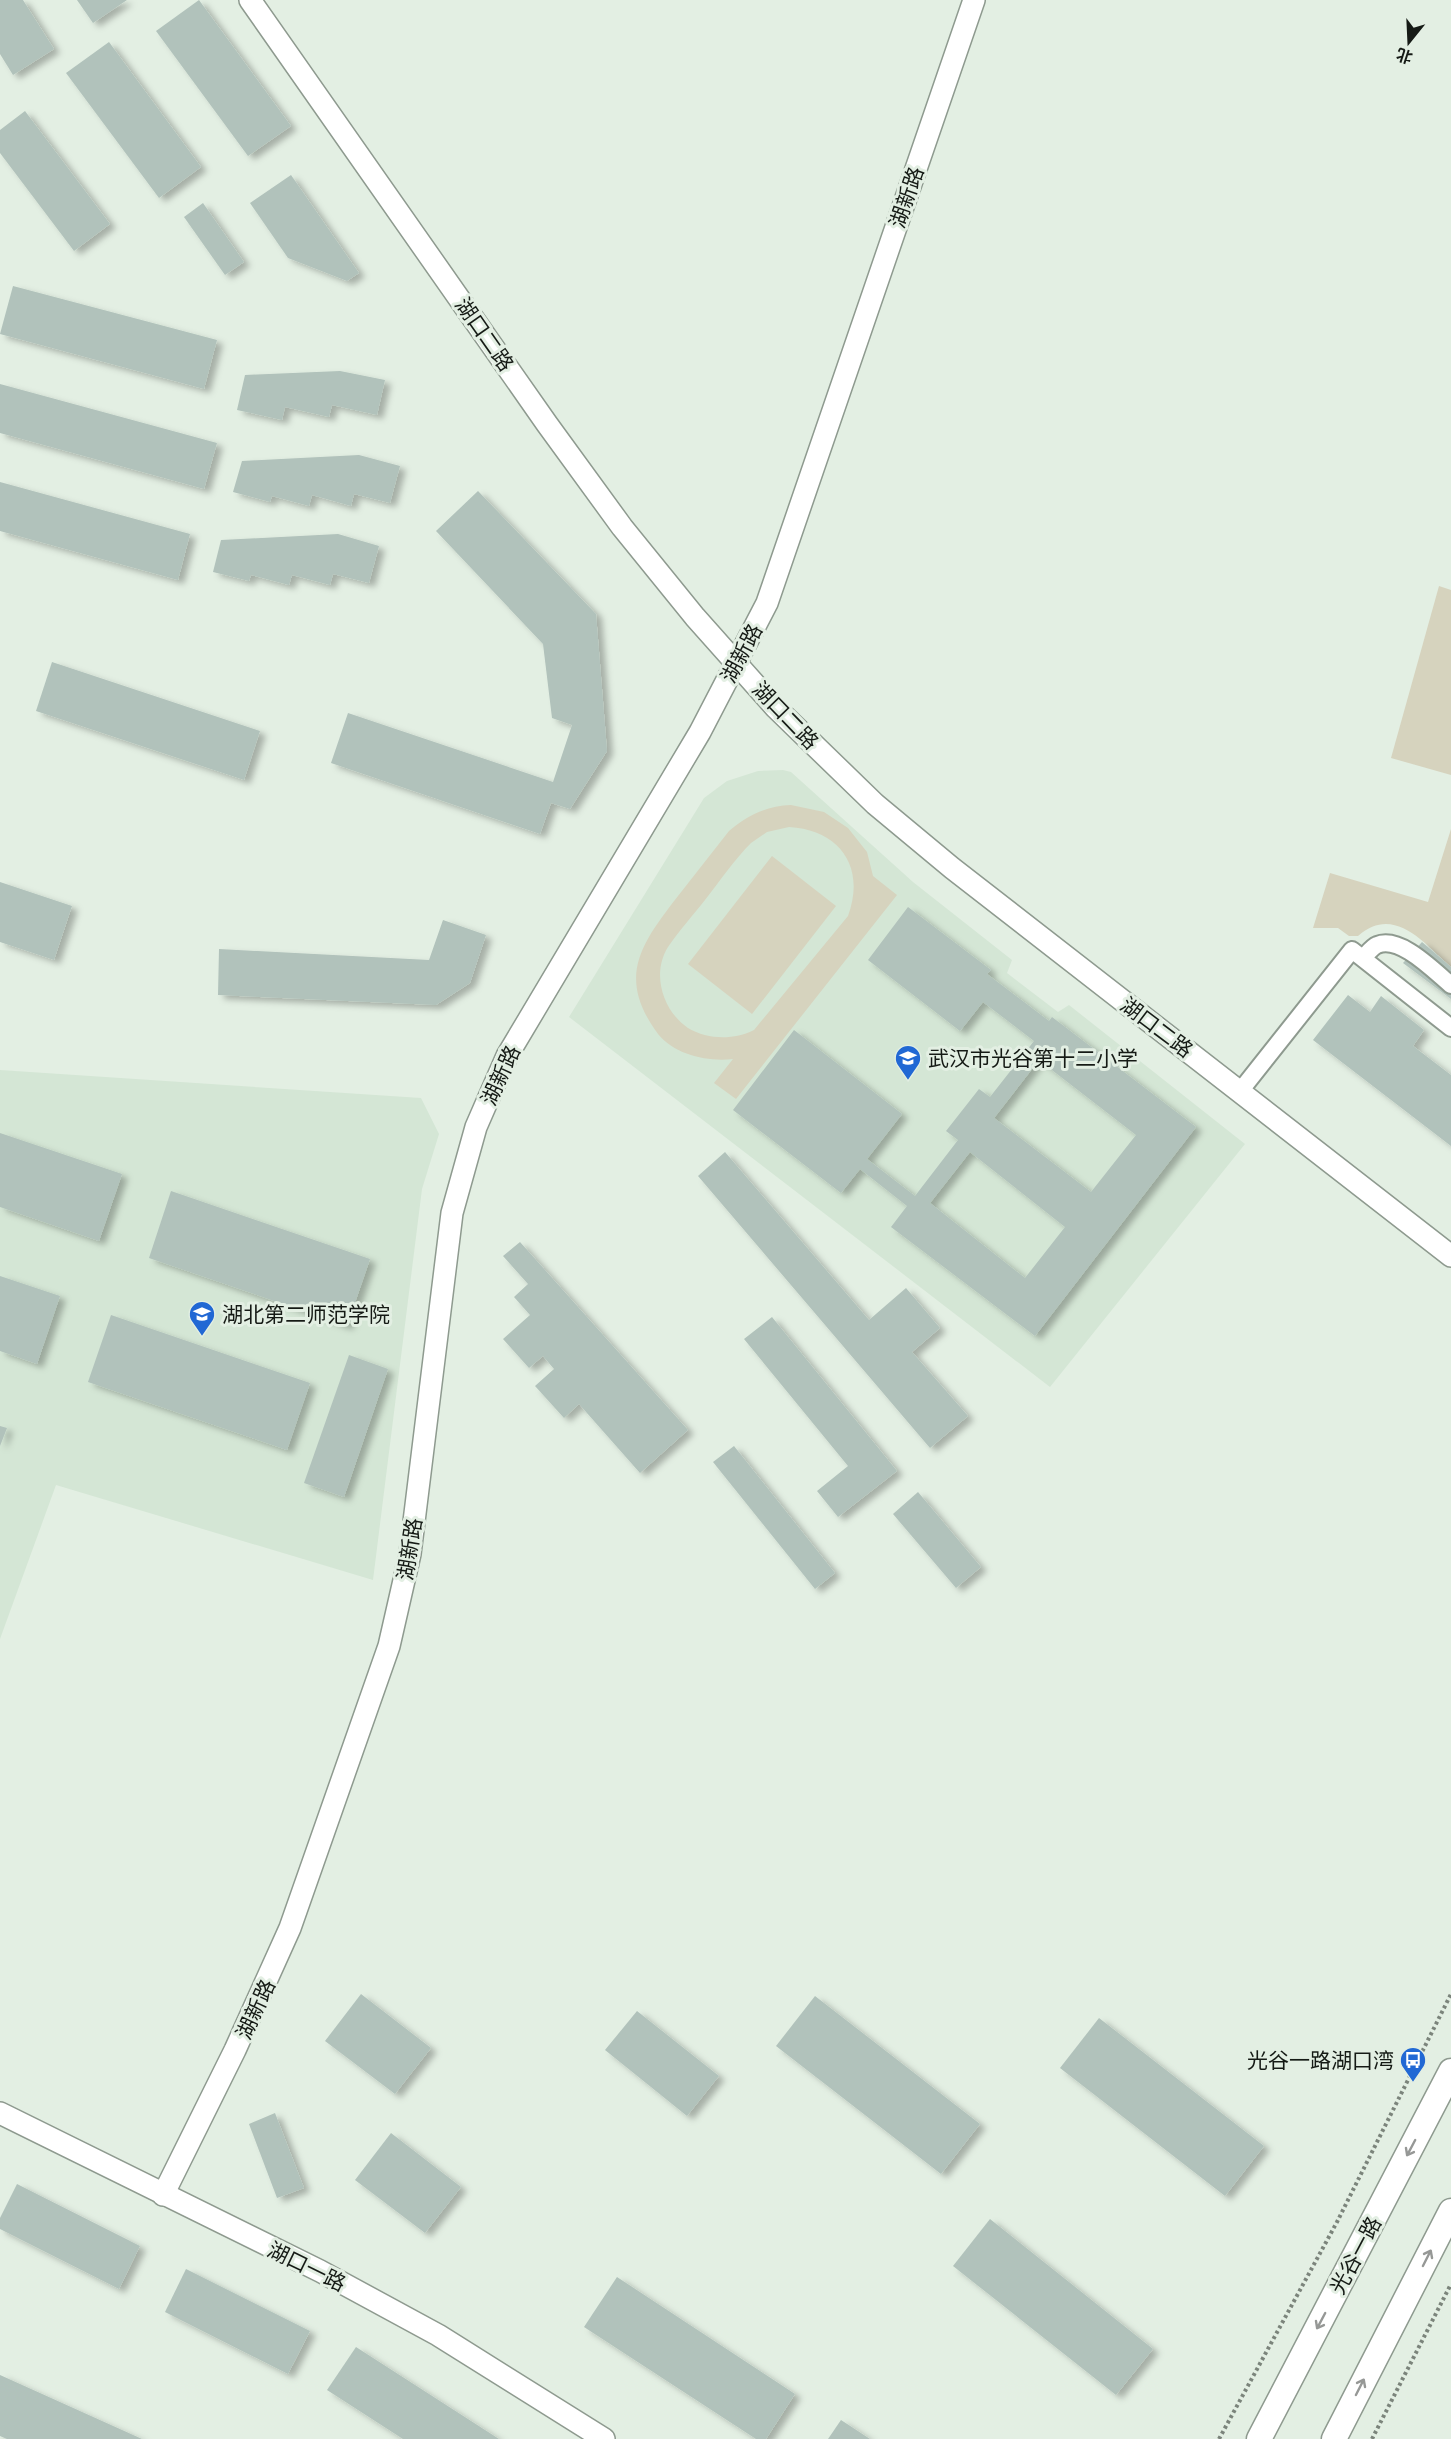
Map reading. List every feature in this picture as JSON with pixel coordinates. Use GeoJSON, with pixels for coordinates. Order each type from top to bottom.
{"type":"FeatureCollection","features":[{"type":"Feature","properties":{"kind":"main road","name":"光谷一路"},"geometry":{"type":"LineString","coordinates":[[1259,2439],[1451,2071]]}},
{"type":"Feature","properties":{"kind":"main road"},"geometry":{"type":"LineString","coordinates":[[1334,2439],[1451,2211]]}},
{"type":"Feature","properties":{"kind":"street","name":"湖口二路"},"geometry":{"type":"LineString","coordinates":[[250,0],[622,527],[695,617],[776,708],[875,804],[952,868],[1241,1090],[1451,1256]]}},
{"type":"Feature","properties":{"kind":"street","name":"湖新路"},"geometry":{"type":"LineString","coordinates":[[163,2195],[240,2041],[290,1928],[389,1646],[410,1554],[450,1225],[476,1127],[507,1056],[700,732],[767,603],[974,0]]}},
{"type":"Feature","properties":{"kind":"street"},"geometry":{"type":"LineString","coordinates":[[1363,958],[1376,945],[1390,943],[1412,953],[1451,985]]}},
{"type":"Feature","properties":{"kind":"street"},"geometry":{"type":"LineString","coordinates":[[1241,1090],[1352,950],[1451,1028]]}},
{"type":"Feature","properties":{"kind":"street","name":"湖口一路"},"geometry":{"type":"LineString","coordinates":[[0,2113],[320,2271],[438,2335],[604,2439]]}},
{"type":"Feature","properties":{"kind":"path"},"geometry":{"type":"LineString","coordinates":[[1219,2439],[1337,2222],[1451,1994]]}},
{"type":"Feature","properties":{"kind":"path"},"geometry":{"type":"LineString","coordinates":[[1372,2439],[1451,2284]]}},
{"type":"Feature","properties":{"kind":"shaded area"},"geometry":{"type":"Polygon","coordinates":[[[1439,586],[1451,590],[1451,775],[1391,758],[1439,586]]]}},
{"type":"Feature","properties":{"kind":"shaded area","name":"武汉市光谷第十二小学"},"geometry":{"type":"Polygon","coordinates":[[[758,771],[791,772],[913,882],[1012,960],[1007,973],[1058,1012],[1069,1005],[1245,1144],[1050,1387],[569,1017],[704,798],[727,781],[758,771]]]}},
{"type":"Feature","properties":{"kind":"shaded area"},"geometry":{"type":"Polygon","coordinates":[[[791,805],[824,812],[848,828],[867,852],[873,876],[897,895],[736,1099],[714,1083],[733,1059],[692,1056],[673,1047],[658,1034],[645,1014],[638,995],[636,978],[638,962],[653,930],[729,831],[758,812],[791,805]],[[789,827],[767,832],[751,843],[668,947],[660,969],[662,991],[672,1012],[688,1028],[712,1037],[738,1036],[754,1030],[848,916],[854,882],[851,867],[835,844],[822,835],[789,827]]]}},
{"type":"Feature","properties":{"kind":"shaded area"},"geometry":{"type":"Polygon","coordinates":[[[1451,829],[1451,967],[1419,938],[1396,925],[1384,924],[1371,927],[1358,936],[1349,936],[1338,928],[1313,928],[1330,873],[1428,902],[1451,829]]]}},
{"type":"Feature","properties":{"kind":"shaded area"},"geometry":{"type":"Polygon","coordinates":[[[772,856],[836,906],[752,1014],[688,964],[772,856]]]}},
{"type":"Feature","properties":{"kind":"shaded area","name":"湖北第二师范学院"},"geometry":{"type":"Polygon","coordinates":[[[0,1070],[421,1098],[439,1134],[422,1189],[373,1580],[56,1485],[0,1639],[0,1070]]]}},
{"type":"Feature","properties":{"kind":"building"},"geometry":{"type":"Polygon","coordinates":[[[0,0],[23,0],[54,49],[13,75],[0,54],[0,0]]]}},
{"type":"Feature","properties":{"kind":"building"},"geometry":{"type":"Polygon","coordinates":[[[77,0],[127,0],[93,23],[77,0]]]}},
{"type":"Feature","properties":{"kind":"building"},"geometry":{"type":"Polygon","coordinates":[[[199,0],[291,126],[248,156],[156,31],[199,0]]]}},
{"type":"Feature","properties":{"kind":"building"},"geometry":{"type":"Polygon","coordinates":[[[109,42],[201,167],[159,198],[66,73],[109,42]]]}},
{"type":"Feature","properties":{"kind":"building"},"geometry":{"type":"Polygon","coordinates":[[[25,111],[110,224],[74,251],[0,153],[0,130],[25,111]]]}},
{"type":"Feature","properties":{"kind":"building"},"geometry":{"type":"Polygon","coordinates":[[[291,175],[359,273],[347,281],[288,258],[250,203],[291,175]]]}},
{"type":"Feature","properties":{"kind":"building"},"geometry":{"type":"Polygon","coordinates":[[[203,203],[244,262],[225,275],[184,217],[203,203]]]}},
{"type":"Feature","properties":{"kind":"building"},"geometry":{"type":"Polygon","coordinates":[[[13,286],[217,340],[204,389],[0,334],[13,286]]]}},
{"type":"Feature","properties":{"kind":"building"},"geometry":{"type":"Polygon","coordinates":[[[340,371],[385,380],[377,415],[332,405],[329,417],[285,407],[282,420],[237,410],[245,375],[340,371]]]}},
{"type":"Feature","properties":{"kind":"building"},"geometry":{"type":"Polygon","coordinates":[[[0,384],[217,443],[204,489],[0,433],[0,384]]]}},
{"type":"Feature","properties":{"kind":"building"},"geometry":{"type":"Polygon","coordinates":[[[359,455],[400,466],[390,503],[354,494],[351,506],[312,495],[309,506],[272,496],[270,502],[233,492],[242,461],[359,455]]]}},
{"type":"Feature","properties":{"kind":"building"},"geometry":{"type":"Polygon","coordinates":[[[0,482],[190,534],[178,580],[0,531],[0,482]]]}},
{"type":"Feature","properties":{"kind":"building"},"geometry":{"type":"Polygon","coordinates":[[[478,491],[596,614],[607,751],[570,809],[551,803],[540,834],[331,763],[348,713],[553,782],[572,725],[552,718],[543,644],[436,531],[478,491]]]}},
{"type":"Feature","properties":{"kind":"building"},"geometry":{"type":"Polygon","coordinates":[[[338,534],[379,546],[369,583],[333,574],[330,585],[292,575],[289,585],[251,575],[249,581],[213,572],[221,540],[338,534]]]}},
{"type":"Feature","properties":{"kind":"building"},"geometry":{"type":"Polygon","coordinates":[[[52,662],[260,731],[244,780],[36,711],[52,662]]]}},
{"type":"Feature","properties":{"kind":"building"},"geometry":{"type":"Polygon","coordinates":[[[0,882],[72,906],[54,960],[0,942],[0,882]]]}},
{"type":"Feature","properties":{"kind":"building"},"geometry":{"type":"Polygon","coordinates":[[[908,907],[991,970],[987,974],[1049,1021],[1052,1017],[1196,1127],[1035,1336],[891,1227],[907,1206],[860,1169],[841,1193],[733,1110],[794,1030],[902,1114],[867,1159],[915,1196],[958,1140],[946,1131],[979,1089],[990,1097],[1034,1041],[983,1002],[960,1031],[868,960],[908,907]],[[1039,1060],[994,1118],[1091,1192],[1136,1135],[1039,1060]],[[970,1152],[930,1203],[1025,1278],[1065,1227],[970,1152]]]}},
{"type":"Feature","properties":{"kind":"building"},"geometry":{"type":"Polygon","coordinates":[[[443,920],[486,935],[470,983],[436,1005],[218,995],[219,949],[429,960],[443,920]]]}},
{"type":"Feature","properties":{"kind":"building"},"geometry":{"type":"Polygon","coordinates":[[[1422,942],[1451,967],[1451,999],[1403,963],[1422,942]]]}},
{"type":"Feature","properties":{"kind":"building"},"geometry":{"type":"Polygon","coordinates":[[[1348,995],[1370,1012],[1381,996],[1424,1030],[1413,1046],[1451,1075],[1451,1146],[1313,1040],[1348,995]]]}},
{"type":"Feature","properties":{"kind":"building"},"geometry":{"type":"Polygon","coordinates":[[[0,1133],[122,1174],[99,1241],[0,1207],[0,1133]]]}},
{"type":"Feature","properties":{"kind":"building"},"geometry":{"type":"Polygon","coordinates":[[[725,1152],[869,1320],[906,1288],[940,1328],[912,1352],[968,1416],[930,1448],[698,1176],[725,1152]]]}},
{"type":"Feature","properties":{"kind":"building"},"geometry":{"type":"Polygon","coordinates":[[[171,1191],[370,1259],[347,1326],[149,1258],[171,1191]]]}},
{"type":"Feature","properties":{"kind":"building"},"geometry":{"type":"Polygon","coordinates":[[[520,1242],[688,1430],[640,1473],[579,1404],[564,1418],[535,1386],[554,1369],[543,1356],[529,1368],[503,1339],[530,1315],[514,1297],[528,1284],[503,1256],[520,1242]]]}},
{"type":"Feature","properties":{"kind":"building"},"geometry":{"type":"Polygon","coordinates":[[[0,1276],[60,1296],[37,1364],[0,1351],[0,1276]]]}},
{"type":"Feature","properties":{"kind":"building"},"geometry":{"type":"Polygon","coordinates":[[[111,1315],[310,1383],[287,1450],[88,1382],[111,1315]]]}},
{"type":"Feature","properties":{"kind":"building"},"geometry":{"type":"Polygon","coordinates":[[[772,1317],[897,1471],[838,1517],[817,1491],[848,1466],[744,1339],[772,1317]]]}},
{"type":"Feature","properties":{"kind":"building"},"geometry":{"type":"Polygon","coordinates":[[[349,1355],[388,1369],[344,1497],[304,1483],[349,1355]]]}},
{"type":"Feature","properties":{"kind":"building"},"geometry":{"type":"Polygon","coordinates":[[[0,1426],[7,1428],[0,1446],[0,1426]]]}},
{"type":"Feature","properties":{"kind":"building"},"geometry":{"type":"Polygon","coordinates":[[[734,1446],[835,1573],[815,1589],[713,1462],[734,1446]]]}},
{"type":"Feature","properties":{"kind":"building"},"geometry":{"type":"Polygon","coordinates":[[[918,1492],[981,1567],[956,1588],[893,1514],[918,1492]]]}},
{"type":"Feature","properties":{"kind":"building"},"geometry":{"type":"Polygon","coordinates":[[[361,1994],[431,2048],[395,2094],[325,2041],[361,1994]]]}},
{"type":"Feature","properties":{"kind":"building"},"geometry":{"type":"Polygon","coordinates":[[[815,1996],[980,2124],[941,2174],[776,2046],[815,1996]]]}},
{"type":"Feature","properties":{"kind":"building"},"geometry":{"type":"Polygon","coordinates":[[[637,2011],[719,2076],[687,2116],[605,2050],[637,2011]]]}},
{"type":"Feature","properties":{"kind":"building"},"geometry":{"type":"Polygon","coordinates":[[[1099,2018],[1264,2146],[1225,2196],[1060,2068],[1099,2018]]]}},
{"type":"Feature","properties":{"kind":"building"},"geometry":{"type":"Polygon","coordinates":[[[275,2113],[304,2188],[277,2198],[249,2124],[275,2113]]]}},
{"type":"Feature","properties":{"kind":"building"},"geometry":{"type":"Polygon","coordinates":[[[391,2133],[461,2187],[425,2233],[355,2180],[391,2133]]]}},
{"type":"Feature","properties":{"kind":"building"},"geometry":{"type":"Polygon","coordinates":[[[17,2184],[140,2246],[119,2289],[0,2229],[0,2218],[17,2184]]]}},
{"type":"Feature","properties":{"kind":"building"},"geometry":{"type":"Polygon","coordinates":[[[990,2219],[1153,2349],[1116,2395],[953,2266],[990,2219]]]}},
{"type":"Feature","properties":{"kind":"building"},"geometry":{"type":"Polygon","coordinates":[[[186,2269],[310,2331],[288,2374],[165,2312],[186,2269]]]}},
{"type":"Feature","properties":{"kind":"building"},"geometry":{"type":"Polygon","coordinates":[[[617,2277],[795,2394],[766,2439],[756,2439],[584,2327],[617,2277]]]}},
{"type":"Feature","properties":{"kind":"building"},"geometry":{"type":"Polygon","coordinates":[[[356,2347],[499,2439],[403,2439],[327,2390],[356,2347]]]}},
{"type":"Feature","properties":{"kind":"building"},"geometry":{"type":"Polygon","coordinates":[[[0,2375],[142,2439],[7,2439],[0,2436],[0,2375]]]}},
{"type":"Feature","properties":{"kind":"building"},"geometry":{"type":"Polygon","coordinates":[[[841,2420],[870,2439],[828,2439],[841,2420]]]}},
{"type":"Feature","properties":{"kind":"place","name":"武汉市光谷第十二小学"},"geometry":{"type":"Point","coordinates":[908,1081]}},
{"type":"Feature","properties":{"kind":"place","name":"湖北第二师范学院"},"geometry":{"type":"Point","coordinates":[202,1337]}},
{"type":"Feature","properties":{"kind":"place","name":"光谷一路湖口湾"},"geometry":{"type":"Point","coordinates":[1413,2083]}}]}
